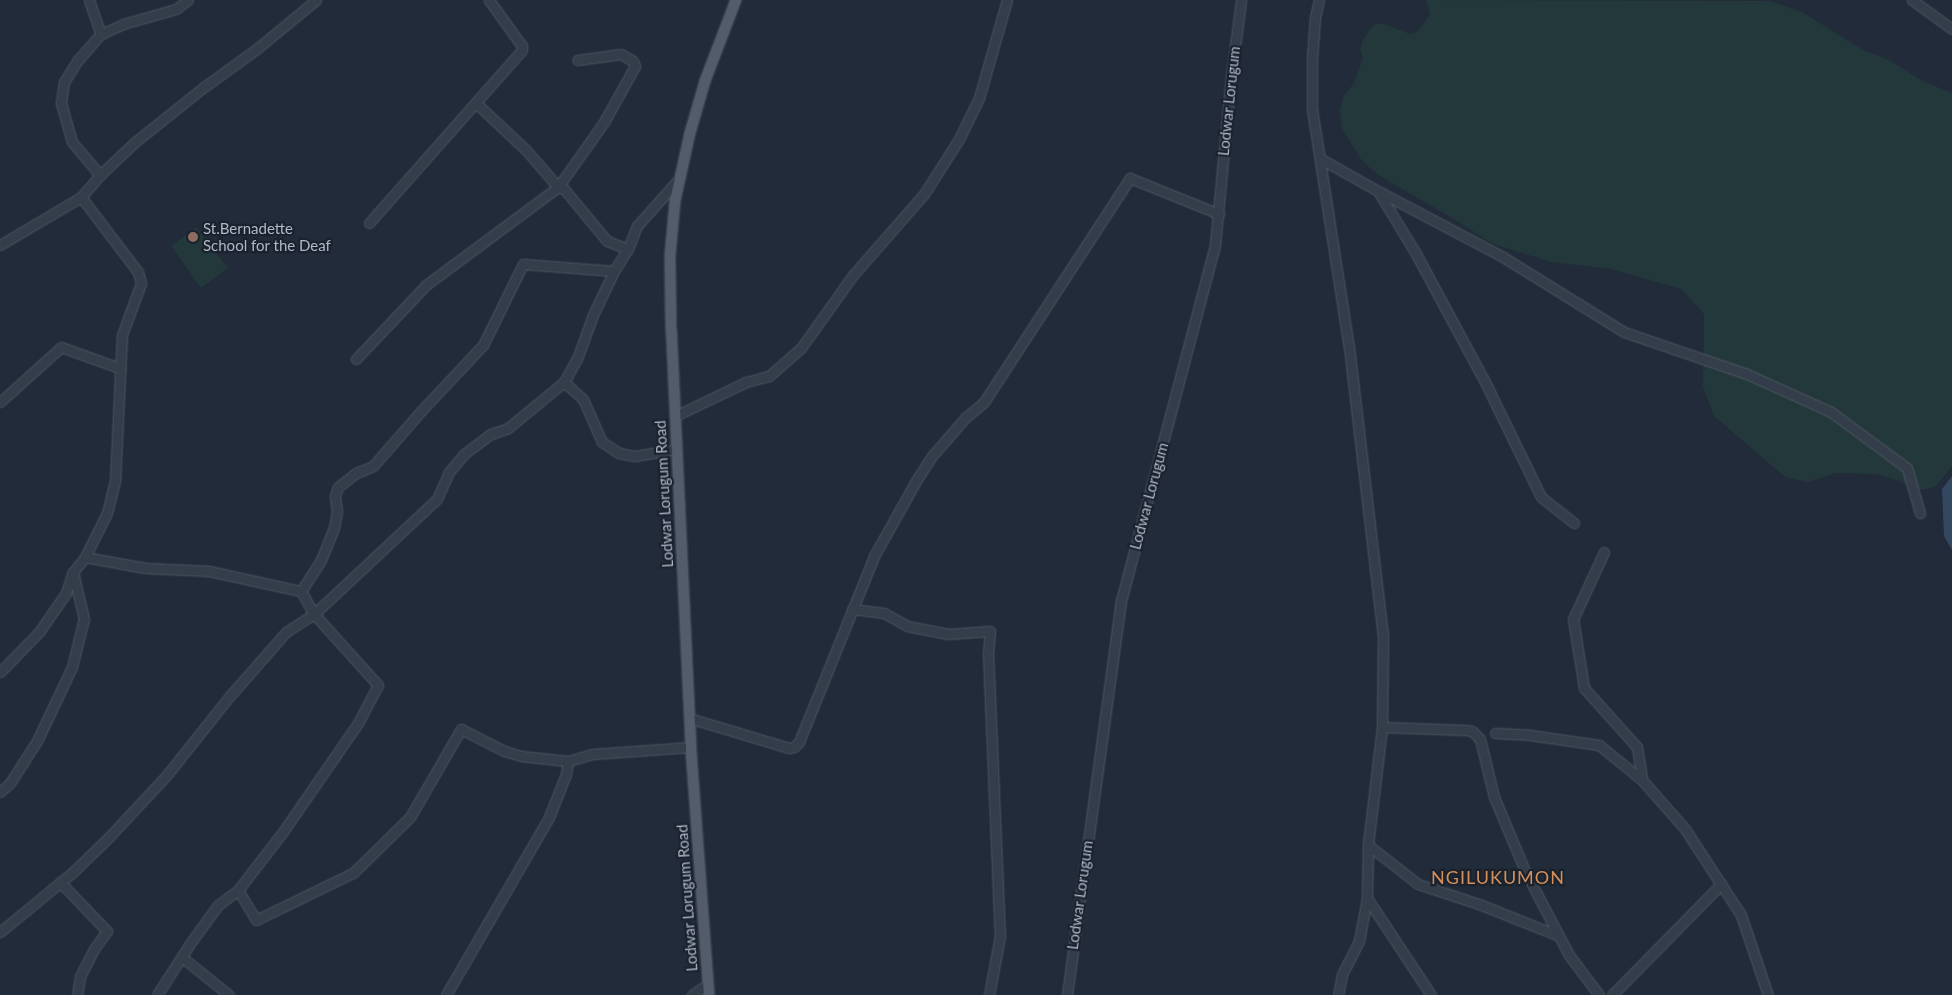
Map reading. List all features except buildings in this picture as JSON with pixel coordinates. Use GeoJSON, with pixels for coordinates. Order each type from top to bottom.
{"type":"FeatureCollection","features":[{"type":"Feature","properties":{"kind":"main road","name":"Lodwar Lorugum Road"},"geometry":{"type":"LineString","coordinates":[[709,995],[689,718],[675,416],[670,256],[678,180],[702,89],[736,0]]}},
{"type":"Feature","properties":{"kind":"street"},"geometry":{"type":"LineString","coordinates":[[89,0],[101,34]]}},
{"type":"Feature","properties":{"kind":"street"},"geometry":{"type":"LineString","coordinates":[[100,175],[72,142],[61,103],[64,82],[101,34],[123,24],[176,9],[188,0]]}},
{"type":"Feature","properties":{"kind":"street"},"geometry":{"type":"LineString","coordinates":[[0,245],[81,197],[100,175],[136,142],[204,87],[259,47],[316,0]]}},
{"type":"Feature","properties":{"kind":"street"},"geometry":{"type":"LineString","coordinates":[[369,222],[477,104],[522,50],[489,0]]}},
{"type":"Feature","properties":{"kind":"street","name":"Lodwar Lorugum"},"geometry":{"type":"LineString","coordinates":[[1066,995],[1121,602],[1209,277],[1219,214],[1230,85],[1241,0]]}},
{"type":"Feature","properties":{"kind":"street"},"geometry":{"type":"LineString","coordinates":[[1319,0],[1315,17],[1311,81],[1312,109],[1349,347],[1383,635],[1382,728],[1368,845],[1366,898],[1359,941],[1342,975],[1338,995]]}},
{"type":"Feature","properties":{"kind":"street"},"geometry":{"type":"LineString","coordinates":[[1912,0],[1952,29]]}},
{"type":"Feature","properties":{"kind":"street"},"geometry":{"type":"LineString","coordinates":[[675,416],[746,382],[769,376],[801,348],[854,275],[924,194],[959,138],[979,98],[1003,1]]}},
{"type":"Feature","properties":{"kind":"street"},"geometry":{"type":"LineString","coordinates":[[356,359],[426,286],[558,187],[604,122],[635,66],[633,61],[621,54],[577,60]]}},
{"type":"Feature","properties":{"kind":"street"},"geometry":{"type":"LineString","coordinates":[[477,104],[526,150],[558,187],[564,190],[607,241],[628,250]]}},
{"type":"Feature","properties":{"kind":"street"},"geometry":{"type":"LineString","coordinates":[[1321,158],[1378,191],[1503,257],[1624,332],[1747,374],[1831,412],[1906,468],[1920,512]]}},
{"type":"Feature","properties":{"kind":"street"},"geometry":{"type":"LineString","coordinates":[[689,718],[789,748],[794,747],[799,742],[874,556],[917,479],[932,456],[965,418],[984,402],[1130,178],[1219,214]]}},
{"type":"Feature","properties":{"kind":"street"},"geometry":{"type":"LineString","coordinates":[[0,932],[60,882],[110,836],[166,776],[228,698],[286,632],[314,614],[436,499],[449,472],[464,454],[491,434],[508,428],[564,382],[581,350],[593,316],[614,271],[628,250],[637,226],[678,180]]}},
{"type":"Feature","properties":{"kind":"street"},"geometry":{"type":"LineString","coordinates":[[1378,191],[1415,252],[1484,380],[1540,496],[1574,523]]}},
{"type":"Feature","properties":{"kind":"street"},"geometry":{"type":"LineString","coordinates":[[0,672],[39,632],[66,593],[73,572],[84,558],[107,513],[115,482],[122,335],[141,283],[138,272],[81,197]]}},
{"type":"Feature","properties":{"kind":"street"},"geometry":{"type":"LineString","coordinates":[[300,591],[321,560],[334,528],[338,487],[356,473],[373,466],[483,345],[523,264],[614,271]]}},
{"type":"Feature","properties":{"kind":"street"},"geometry":{"type":"LineString","coordinates":[[0,402],[61,347],[119,368]]}},
{"type":"Feature","properties":{"kind":"street"},"geometry":{"type":"LineString","coordinates":[[564,382],[583,399],[602,442],[608,446],[619,452],[635,456],[677,449]]}},
{"type":"Feature","properties":{"kind":"street"},"geometry":{"type":"LineString","coordinates":[[1604,552],[1573,619],[1584,688],[1637,748],[1642,780]]}},
{"type":"Feature","properties":{"kind":"street"},"geometry":{"type":"LineString","coordinates":[[84,558],[145,568],[209,571],[300,591],[314,614],[378,685],[358,723],[282,833],[238,890],[218,905],[191,942],[157,995]]}},
{"type":"Feature","properties":{"kind":"street"},"geometry":{"type":"LineString","coordinates":[[0,792],[10,783],[38,741],[72,666],[84,619],[73,572]]}},
{"type":"Feature","properties":{"kind":"street"},"geometry":{"type":"LineString","coordinates":[[852,609],[884,613],[906,626],[948,634],[990,631],[988,652],[1000,936],[989,995]]}},
{"type":"Feature","properties":{"kind":"street"},"geometry":{"type":"LineString","coordinates":[[1382,728],[1466,730],[1472,731],[1480,739],[1494,797],[1526,873],[1569,955],[1599,995]]}},
{"type":"Feature","properties":{"kind":"street"},"geometry":{"type":"LineString","coordinates":[[238,890],[256,920],[353,873],[410,817],[461,730],[504,751],[521,756],[568,761],[593,754],[691,747]]}},
{"type":"Feature","properties":{"kind":"street"},"geometry":{"type":"LineString","coordinates":[[1495,734],[1530,735],[1599,745],[1642,780],[1685,829],[1741,915],[1768,995]]}},
{"type":"Feature","properties":{"kind":"street"},"geometry":{"type":"LineString","coordinates":[[446,995],[549,817],[566,774],[568,761]]}},
{"type":"Feature","properties":{"kind":"street"},"geometry":{"type":"LineString","coordinates":[[1368,845],[1418,884],[1479,904],[1559,936]]}},
{"type":"Feature","properties":{"kind":"street"},"geometry":{"type":"LineString","coordinates":[[60,882],[107,931],[94,949],[80,977],[77,995]]}},
{"type":"Feature","properties":{"kind":"street"},"geometry":{"type":"LineString","coordinates":[[1612,995],[1721,884]]}},
{"type":"Feature","properties":{"kind":"street"},"geometry":{"type":"LineString","coordinates":[[1366,898],[1431,995]]}},
{"type":"Feature","properties":{"kind":"street"},"geometry":{"type":"LineString","coordinates":[[182,958],[230,995]]}},
{"type":"Feature","properties":{"kind":"street"},"geometry":{"type":"LineString","coordinates":[[692,995],[708,984]]}},
{"type":"Feature","properties":{"kind":"green space"},"geometry":{"type":"Polygon","coordinates":[[[1426,0],[1770,1],[1802,12],[1863,50],[1887,59],[1923,81],[1952,93],[1952,466],[1936,486],[1929,489],[1916,489],[1894,479],[1875,474],[1836,473],[1808,482],[1785,477],[1714,416],[1703,387],[1704,314],[1681,289],[1611,269],[1551,262],[1493,244],[1383,178],[1370,168],[1360,158],[1342,128],[1340,110],[1344,95],[1354,83],[1363,58],[1360,49],[1363,40],[1371,28],[1376,24],[1384,24],[1410,34],[1417,32],[1430,15],[1426,0]]]}},
{"type":"Feature","properties":{"kind":"green space"},"geometry":{"type":"Polygon","coordinates":[[[196,227],[228,268],[201,288],[171,246],[196,227]]]}},
{"type":"Feature","properties":{"kind":"water"},"geometry":{"type":"Polygon","coordinates":[[[1952,476],[1952,550],[1944,536],[1942,489],[1952,476]]]}},
{"type":"Feature","properties":{"kind":"place","name":"St.Bernadette School for the Deaf"},"geometry":{"type":"Point","coordinates":[193,237]}},
{"type":"Feature","properties":{"kind":"district","name":"NGILUKUMON"},"geometry":{"type":"Point","coordinates":[1498,877]}}]}
